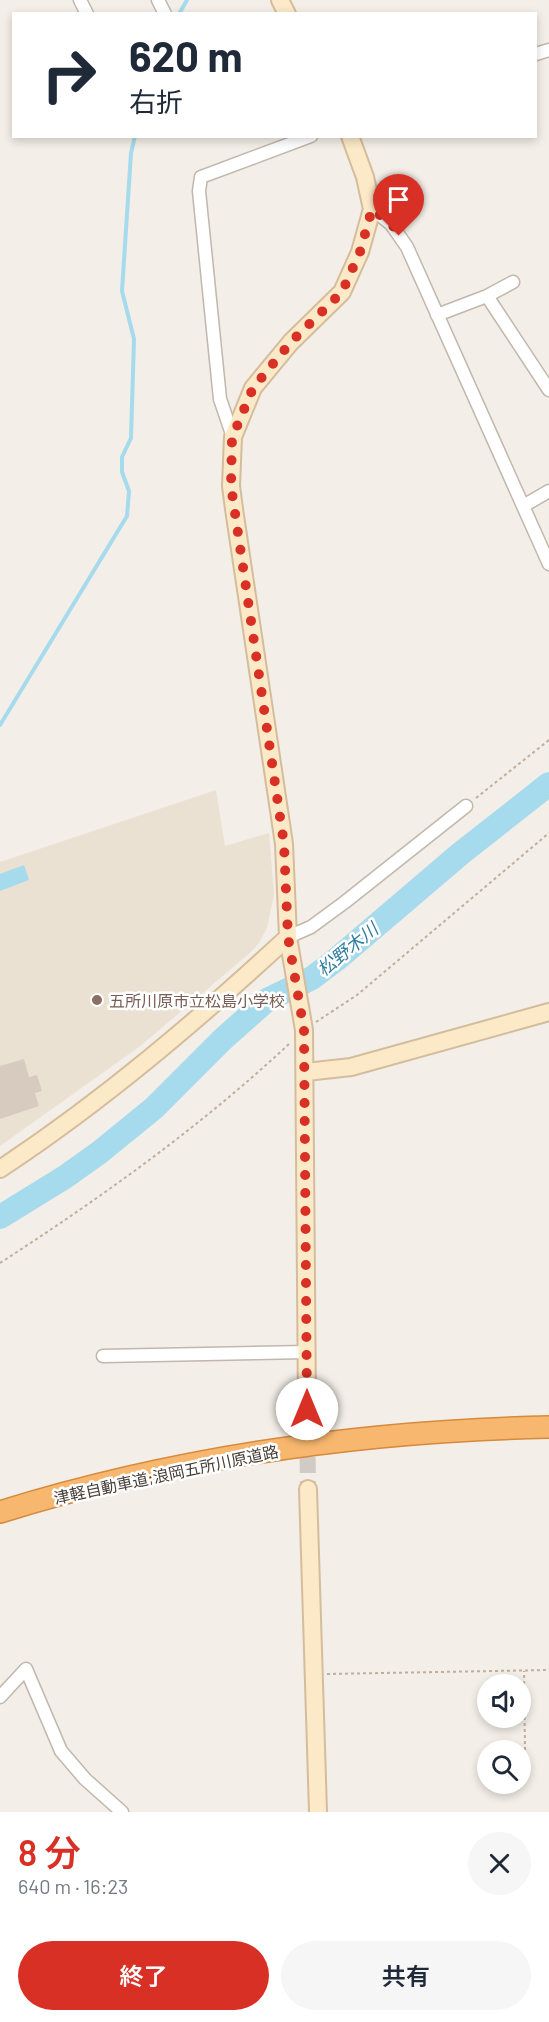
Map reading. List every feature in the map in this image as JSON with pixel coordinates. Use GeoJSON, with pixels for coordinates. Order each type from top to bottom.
{"type":"FeatureCollection","features":[{"type":"Feature","properties":{"kind":"highway","name":"津軽自動車道;浪岡五所川原道路"},"geometry":{"type":"LineString","coordinates":[[0,1512],[82,1489],[340,1440],[463,1429],[549,1427]]}},
{"type":"Feature","properties":{"kind":"highway"},"geometry":{"type":"LineString","coordinates":[[0,1504],[82,1489]]}},
{"type":"Feature","properties":{"kind":"highway"},"geometry":{"type":"LineString","coordinates":[[0,1518],[82,1489]]}},
{"type":"Feature","properties":{"kind":"street"},"geometry":{"type":"LineString","coordinates":[[306,138],[201,177],[199,191],[220,399],[232,438],[231,486],[284,844],[289,945],[303,1025],[306,1072],[307,1409]]}},
{"type":"Feature","properties":{"kind":"street"},"geometry":{"type":"LineString","coordinates":[[232,438],[253,388],[291,342],[342,292],[360,252],[372,209],[365,177],[351,138]]}},
{"type":"Feature","properties":{"kind":"street"},"geometry":{"type":"LineString","coordinates":[[372,209],[392,224],[407,247],[436,315],[525,505],[549,564]]}},
{"type":"Feature","properties":{"kind":"street"},"geometry":{"type":"LineString","coordinates":[[436,315],[487,296],[513,282]]}},
{"type":"Feature","properties":{"kind":"street"},"geometry":{"type":"LineString","coordinates":[[487,296],[549,390]]}},
{"type":"Feature","properties":{"kind":"street"},"geometry":{"type":"LineString","coordinates":[[525,505],[549,491]]}},
{"type":"Feature","properties":{"kind":"street"},"geometry":{"type":"LineString","coordinates":[[0,1169],[61,1128],[172,1041],[300,934],[320,921],[466,806]]}},
{"type":"Feature","properties":{"kind":"street"},"geometry":{"type":"LineString","coordinates":[[306,1072],[351,1067],[549,1012]]}},
{"type":"Feature","properties":{"kind":"street"},"geometry":{"type":"LineString","coordinates":[[103,1356],[307,1352]]}},
{"type":"Feature","properties":{"kind":"street"},"geometry":{"type":"LineString","coordinates":[[308,1489],[318,1812]]}},
{"type":"Feature","properties":{"kind":"street"},"geometry":{"type":"LineString","coordinates":[[0,1697],[26,1669],[61,1751],[85,1779],[122,1812]]}},
{"type":"Feature","properties":{"kind":"path"},"geometry":{"type":"LineString","coordinates":[[466,806],[549,740]]}},
{"type":"Feature","properties":{"kind":"path"},"geometry":{"type":"LineString","coordinates":[[0,1263],[89,1206],[232,1097],[303,1025],[357,995],[549,833]]}},
{"type":"Feature","properties":{"kind":"path"},"geometry":{"type":"LineString","coordinates":[[315,1674],[549,1670]]}},
{"type":"Feature","properties":{"kind":"path"},"geometry":{"type":"LineString","coordinates":[[524,1671],[525,1740]]}},
{"type":"Feature","properties":{"kind":"shaded area","name":"五所川原市立松島小学校"},"geometry":{"type":"Polygon","coordinates":[[[216,790],[225,846],[269,833],[274,894],[267,928],[259,943],[139,1047],[0,1146],[0,862],[216,790]]]}},
{"type":"Feature","properties":{"kind":"water"},"geometry":{"type":"Polygon","coordinates":[[[24,865],[29,880],[0,891],[0,874],[24,865]]]}},
{"type":"Feature","properties":{"kind":"building"},"geometry":{"type":"Polygon","coordinates":[[[24,1059],[29,1077],[37,1075],[42,1091],[35,1093],[39,1106],[0,1119],[0,1066],[24,1059]]]}},
{"type":"Feature","properties":{"kind":"waterway"},"geometry":{"type":"LineString","coordinates":[[180,12],[187,0]]}},
{"type":"Feature","properties":{"kind":"waterway"},"geometry":{"type":"LineString","coordinates":[[0,725],[127,516],[129,491],[122,472],[122,457],[131,438],[134,339],[122,291],[131,153],[135,138]]}},
{"type":"Feature","properties":{"kind":"waterway","name":"松野木川"},"geometry":{"type":"LineString","coordinates":[[0,1217],[65,1177],[100,1152],[154,1108],[223,1039],[267,1000],[312,978],[337,959],[460,854],[549,784]]}},
{"type":"Feature","properties":{"kind":"tunnel"},"geometry":{"type":"LineString","coordinates":[[307,1409],[308,1489]]}},
{"type":"Feature","properties":{"kind":"place","name":"五所川原市立松島小学校"},"geometry":{"type":"Point","coordinates":[97,1000]}},
{"type":"Feature","properties":{"kind":"route"},"geometry":{"type":"LineString","coordinates":[[307,1409],[304,1030],[288,937],[284,844],[231,486],[232,438],[253,388],[291,342],[342,292],[360,252],[372,209],[392,224],[399,236]]}}]}
